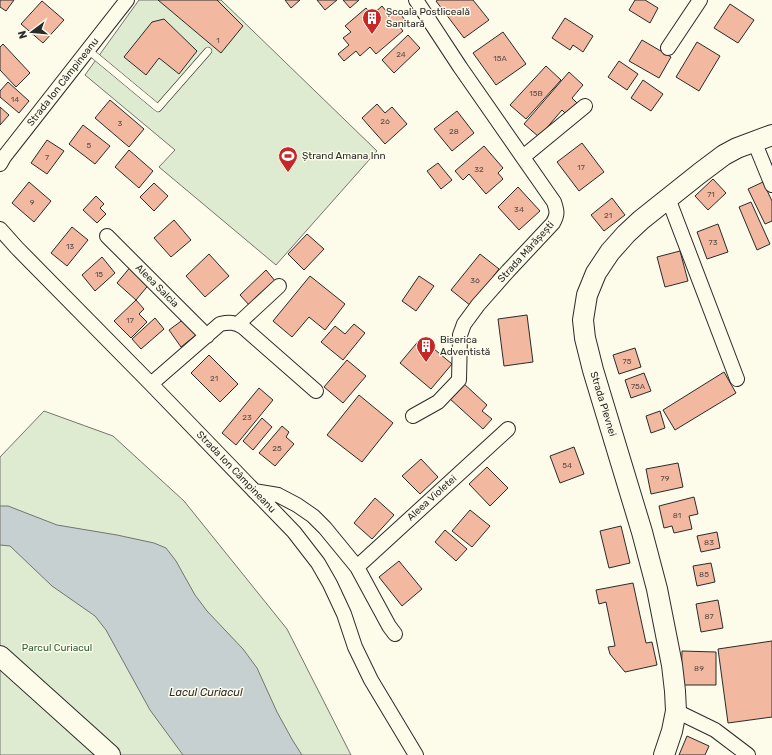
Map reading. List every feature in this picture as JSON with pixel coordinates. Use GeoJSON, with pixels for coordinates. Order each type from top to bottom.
{"type":"FeatureCollection","features":[{"type":"Feature","properties":{"kind":"main road","name":"Strada Plevnei"},"geometry":{"type":"LineString","coordinates":[[664,755],[672,731],[676,711],[672,665],[657,589],[642,532],[593,370],[582,320],[587,295],[596,273],[610,252],[626,234],[668,198],[724,155],[737,148],[763,138]]}},
{"type":"Feature","properties":{"kind":"main road"},"geometry":{"type":"LineString","coordinates":[[0,656],[110,755]]}},
{"type":"Feature","properties":{"kind":"street","name":"Strada Ion Câmpineanu"},"geometry":{"type":"LineString","coordinates":[[0,164],[127,0]]}},
{"type":"Feature","properties":{"kind":"street","name":"Strada Mărășești"},"geometry":{"type":"LineString","coordinates":[[413,416],[438,402],[459,380],[460,335],[464,324],[478,305],[553,223],[556,218],[557,211],[554,202],[522,158],[416,0]]}},
{"type":"Feature","properties":{"kind":"street"},"geometry":{"type":"LineString","coordinates":[[668,48],[700,0]]}},
{"type":"Feature","properties":{"kind":"street"},"geometry":{"type":"LineString","coordinates":[[522,158],[585,106]]}},
{"type":"Feature","properties":{"kind":"street"},"geometry":{"type":"LineString","coordinates":[[763,138],[772,185]]}},
{"type":"Feature","properties":{"kind":"street"},"geometry":{"type":"LineString","coordinates":[[668,198],[737,380]]}},
{"type":"Feature","properties":{"kind":"street","name":"Strada Ion Câmpineanu"},"geometry":{"type":"LineString","coordinates":[[0,229],[294,532],[318,563],[330,584],[344,614],[355,647],[371,680],[416,755]]}},
{"type":"Feature","properties":{"kind":"street","name":"Aleea Salcia"},"geometry":{"type":"LineString","coordinates":[[107,236],[207,336]]}},
{"type":"Feature","properties":{"kind":"street"},"geometry":{"type":"LineString","coordinates":[[238,324],[279,286]]}},
{"type":"Feature","properties":{"kind":"street"},"geometry":{"type":"LineString","coordinates":[[152,384],[220,324],[228,322],[238,324],[243,327],[316,391]]}},
{"type":"Feature","properties":{"kind":"street","name":"Aleea Violetei"},"geometry":{"type":"LineString","coordinates":[[356,567],[508,429]]}},
{"type":"Feature","properties":{"kind":"street"},"geometry":{"type":"LineString","coordinates":[[254,491],[278,495],[297,505],[313,516],[325,528],[356,567],[395,634]]}},
{"type":"Feature","properties":{"kind":"street"},"geometry":{"type":"LineString","coordinates":[[676,711],[715,730],[748,755]]}},
{"type":"Feature","properties":{"kind":"lane"},"geometry":{"type":"LineString","coordinates":[[88,50],[158,108],[208,51]]}},
{"type":"Feature","properties":{"kind":"green space"},"geometry":{"type":"Polygon","coordinates":[[[139,0],[221,0],[377,151],[276,265],[159,167],[175,150],[85,75],[139,0]]]}},
{"type":"Feature","properties":{"kind":"green space","name":"Parcul Curiacul"},"geometry":{"type":"Polygon","coordinates":[[[44,411],[113,436],[184,501],[287,629],[351,755],[0,755],[0,457],[44,411]]]}},
{"type":"Feature","properties":{"kind":"water","name":"Lacul Curiacul"},"geometry":{"type":"Polygon","coordinates":[[[0,506],[8,506],[57,525],[117,535],[154,543],[166,548],[176,561],[195,595],[207,611],[243,649],[257,668],[277,712],[302,755],[183,755],[150,710],[106,630],[95,616],[52,586],[10,546],[0,545],[0,506]]]}},
{"type":"Feature","properties":{"kind":"building"},"geometry":{"type":"Polygon","coordinates":[[[0,0],[14,0],[6,11],[0,7],[0,0]]]}},
{"type":"Feature","properties":{"kind":"building"},"geometry":{"type":"Polygon","coordinates":[[[158,0],[217,0],[243,26],[221,53],[158,0]]]}},
{"type":"Feature","properties":{"kind":"building"},"geometry":{"type":"Polygon","coordinates":[[[285,0],[300,0],[291,8],[285,0]]]}},
{"type":"Feature","properties":{"kind":"building"},"geometry":{"type":"Polygon","coordinates":[[[317,0],[337,0],[325,10],[317,0]]]}},
{"type":"Feature","properties":{"kind":"building"},"geometry":{"type":"Polygon","coordinates":[[[343,0],[359,0],[350,8],[343,0]]]}},
{"type":"Feature","properties":{"kind":"building"},"geometry":{"type":"Polygon","coordinates":[[[473,0],[489,20],[464,38],[436,1],[473,0]]]}},
{"type":"Feature","properties":{"kind":"building"},"geometry":{"type":"Polygon","coordinates":[[[635,0],[645,0],[658,8],[650,23],[629,10],[635,0]]]}},
{"type":"Feature","properties":{"kind":"building"},"geometry":{"type":"Polygon","coordinates":[[[42,1],[64,20],[43,43],[21,24],[42,1]]]}},
{"type":"Feature","properties":{"kind":"building"},"geometry":{"type":"Polygon","coordinates":[[[730,4],[754,20],[738,43],[714,28],[730,4]]]}},
{"type":"Feature","properties":{"kind":"building","name":"Școala Postliceală Sanitară"},"geometry":{"type":"Polygon","coordinates":[[[382,6],[390,16],[397,10],[406,21],[400,27],[403,31],[376,54],[370,47],[360,56],[356,51],[344,61],[338,54],[349,45],[343,38],[351,32],[345,26],[366,8],[372,15],[382,6]]]}},
{"type":"Feature","properties":{"kind":"building"},"geometry":{"type":"Polygon","coordinates":[[[565,18],[593,36],[583,52],[573,45],[570,50],[552,38],[565,18]]]}},
{"type":"Feature","properties":{"kind":"building"},"geometry":{"type":"Polygon","coordinates":[[[164,19],[197,51],[179,74],[159,58],[146,75],[124,57],[152,22],[164,19]]]}},
{"type":"Feature","properties":{"kind":"building"},"geometry":{"type":"Polygon","coordinates":[[[503,32],[526,64],[496,85],[473,53],[503,32]]]}},
{"type":"Feature","properties":{"kind":"building"},"geometry":{"type":"Polygon","coordinates":[[[408,35],[420,48],[394,73],[382,60],[408,35]]]}},
{"type":"Feature","properties":{"kind":"building"},"geometry":{"type":"Polygon","coordinates":[[[642,40],[671,57],[659,78],[629,61],[642,40]]]}},
{"type":"Feature","properties":{"kind":"building"},"geometry":{"type":"Polygon","coordinates":[[[697,42],[720,56],[699,91],[676,77],[697,42]]]}},
{"type":"Feature","properties":{"kind":"building"},"geometry":{"type":"Polygon","coordinates":[[[3,44],[30,73],[16,87],[0,70],[0,47],[3,44]]]}},
{"type":"Feature","properties":{"kind":"building"},"geometry":{"type":"Polygon","coordinates":[[[619,61],[638,74],[627,90],[608,77],[619,61]]]}},
{"type":"Feature","properties":{"kind":"building"},"geometry":{"type":"Polygon","coordinates":[[[546,66],[561,80],[526,119],[510,105],[546,66]]]}},
{"type":"Feature","properties":{"kind":"building"},"geometry":{"type":"Polygon","coordinates":[[[569,72],[583,85],[572,98],[577,103],[567,115],[562,110],[539,137],[524,124],[569,72]]]}},
{"type":"Feature","properties":{"kind":"building"},"geometry":{"type":"Polygon","coordinates":[[[643,80],[663,94],[651,111],[631,98],[643,80]]]}},
{"type":"Feature","properties":{"kind":"building"},"geometry":{"type":"Polygon","coordinates":[[[8,82],[29,101],[19,113],[0,97],[0,91],[8,82]]]}},
{"type":"Feature","properties":{"kind":"building"},"geometry":{"type":"Polygon","coordinates":[[[110,100],[144,129],[129,147],[95,118],[110,100]]]}},
{"type":"Feature","properties":{"kind":"building"},"geometry":{"type":"Polygon","coordinates":[[[377,104],[385,113],[392,107],[407,124],[385,144],[362,118],[377,104]]]}},
{"type":"Feature","properties":{"kind":"building"},"geometry":{"type":"Polygon","coordinates":[[[0,107],[9,115],[0,125],[0,107]]]}},
{"type":"Feature","properties":{"kind":"building"},"geometry":{"type":"Polygon","coordinates":[[[457,111],[474,133],[452,151],[434,129],[457,111]]]}},
{"type":"Feature","properties":{"kind":"building"},"geometry":{"type":"Polygon","coordinates":[[[83,125],[110,146],[95,164],[69,144],[83,125]]]}},
{"type":"Feature","properties":{"kind":"building"},"geometry":{"type":"Polygon","coordinates":[[[47,140],[64,151],[47,174],[31,163],[47,140]]]}},
{"type":"Feature","properties":{"kind":"building"},"geometry":{"type":"Polygon","coordinates":[[[582,143],[604,172],[579,191],[557,162],[582,143]]]}},
{"type":"Feature","properties":{"kind":"building"},"geometry":{"type":"Polygon","coordinates":[[[484,146],[503,168],[498,173],[503,179],[486,194],[469,174],[463,180],[455,171],[484,146]]]}},
{"type":"Feature","properties":{"kind":"building"},"geometry":{"type":"Polygon","coordinates":[[[129,150],[153,171],[139,188],[115,167],[129,150]]]}},
{"type":"Feature","properties":{"kind":"building"},"geometry":{"type":"Polygon","coordinates":[[[438,163],[452,180],[441,189],[427,171],[438,163]]]}},
{"type":"Feature","properties":{"kind":"building"},"geometry":{"type":"Polygon","coordinates":[[[713,179],[726,193],[708,210],[695,196],[713,179]]]}},
{"type":"Feature","properties":{"kind":"building"},"geometry":{"type":"Polygon","coordinates":[[[29,182],[51,201],[34,222],[12,203],[29,182]]]}},
{"type":"Feature","properties":{"kind":"building"},"geometry":{"type":"Polygon","coordinates":[[[763,182],[772,201],[772,221],[765,224],[748,189],[763,182]]]}},
{"type":"Feature","properties":{"kind":"building"},"geometry":{"type":"Polygon","coordinates":[[[154,183],[168,196],[154,211],[140,197],[154,183]]]}},
{"type":"Feature","properties":{"kind":"building"},"geometry":{"type":"Polygon","coordinates":[[[518,187],[540,211],[519,230],[498,207],[518,187]]]}},
{"type":"Feature","properties":{"kind":"building"},"geometry":{"type":"Polygon","coordinates":[[[96,196],[104,204],[100,208],[106,214],[97,223],[83,210],[96,196]]]}},
{"type":"Feature","properties":{"kind":"building"},"geometry":{"type":"Polygon","coordinates":[[[612,198],[625,215],[604,231],[591,215],[612,198]]]}},
{"type":"Feature","properties":{"kind":"building"},"geometry":{"type":"Polygon","coordinates":[[[751,202],[770,244],[757,250],[739,207],[751,202]]]}},
{"type":"Feature","properties":{"kind":"building"},"geometry":{"type":"Polygon","coordinates":[[[174,220],[191,240],[171,257],[154,238],[174,220]]]}},
{"type":"Feature","properties":{"kind":"building"},"geometry":{"type":"Polygon","coordinates":[[[718,224],[728,252],[707,259],[697,232],[718,224]]]}},
{"type":"Feature","properties":{"kind":"building"},"geometry":{"type":"Polygon","coordinates":[[[72,227],[88,240],[67,266],[51,253],[72,227]]]}},
{"type":"Feature","properties":{"kind":"building"},"geometry":{"type":"Polygon","coordinates":[[[307,234],[324,249],[304,270],[288,254],[307,234]]]}},
{"type":"Feature","properties":{"kind":"building"},"geometry":{"type":"Polygon","coordinates":[[[680,251],[688,281],[665,287],[657,257],[680,251]]]}},
{"type":"Feature","properties":{"kind":"building"},"geometry":{"type":"Polygon","coordinates":[[[209,254],[229,276],[205,297],[186,276],[209,254]]]}},
{"type":"Feature","properties":{"kind":"building"},"geometry":{"type":"Polygon","coordinates":[[[480,254],[499,269],[471,306],[451,290],[480,254]]]}},
{"type":"Feature","properties":{"kind":"building"},"geometry":{"type":"Polygon","coordinates":[[[102,257],[115,273],[95,291],[82,275],[102,257]]]}},
{"type":"Feature","properties":{"kind":"building"},"geometry":{"type":"Polygon","coordinates":[[[132,265],[151,282],[136,300],[117,283],[132,265]]]}},
{"type":"Feature","properties":{"kind":"building"},"geometry":{"type":"Polygon","coordinates":[[[266,270],[276,282],[250,306],[240,295],[266,270]]]}},
{"type":"Feature","properties":{"kind":"building"},"geometry":{"type":"Polygon","coordinates":[[[310,276],[345,304],[325,330],[309,317],[292,337],[273,321],[310,276]]]}},
{"type":"Feature","properties":{"kind":"building"},"geometry":{"type":"Polygon","coordinates":[[[419,276],[434,286],[416,311],[402,301],[419,276]]]}},
{"type":"Feature","properties":{"kind":"building"},"geometry":{"type":"Polygon","coordinates":[[[136,300],[144,309],[139,314],[147,322],[131,338],[114,321],[136,300]]]}},
{"type":"Feature","properties":{"kind":"building"},"geometry":{"type":"Polygon","coordinates":[[[527,315],[533,362],[504,366],[498,319],[527,315]]]}},
{"type":"Feature","properties":{"kind":"building"},"geometry":{"type":"Polygon","coordinates":[[[155,318],[164,329],[141,349],[132,339],[155,318]]]}},
{"type":"Feature","properties":{"kind":"building"},"geometry":{"type":"Polygon","coordinates":[[[184,319],[196,335],[181,347],[169,330],[184,319]]]}},
{"type":"Feature","properties":{"kind":"building"},"geometry":{"type":"Polygon","coordinates":[[[354,324],[365,333],[343,360],[321,342],[335,326],[345,334],[354,324]]]}},
{"type":"Feature","properties":{"kind":"building","name":"Biserica Adventistă"},"geometry":{"type":"Polygon","coordinates":[[[421,338],[452,364],[431,389],[400,363],[421,338]]]}},
{"type":"Feature","properties":{"kind":"building"},"geometry":{"type":"Polygon","coordinates":[[[635,348],[641,367],[619,374],[613,355],[635,348]]]}},
{"type":"Feature","properties":{"kind":"building"},"geometry":{"type":"Polygon","coordinates":[[[209,355],[238,384],[220,402],[191,373],[209,355]]]}},
{"type":"Feature","properties":{"kind":"building"},"geometry":{"type":"Polygon","coordinates":[[[347,360],[366,376],[343,403],[324,387],[347,360]]]}},
{"type":"Feature","properties":{"kind":"building"},"geometry":{"type":"Polygon","coordinates":[[[724,372],[736,393],[675,430],[663,410],[724,372]]]}},
{"type":"Feature","properties":{"kind":"building"},"geometry":{"type":"Polygon","coordinates":[[[644,373],[651,391],[631,398],[625,380],[644,373]]]}},
{"type":"Feature","properties":{"kind":"building"},"geometry":{"type":"Polygon","coordinates":[[[463,383],[487,405],[482,411],[492,419],[483,429],[449,398],[463,383]]]}},
{"type":"Feature","properties":{"kind":"building"},"geometry":{"type":"Polygon","coordinates":[[[259,388],[273,400],[236,445],[222,433],[259,388]]]}},
{"type":"Feature","properties":{"kind":"building"},"geometry":{"type":"Polygon","coordinates":[[[359,395],[393,423],[362,462],[327,435],[359,395]]]}},
{"type":"Feature","properties":{"kind":"building"},"geometry":{"type":"Polygon","coordinates":[[[660,411],[665,428],[651,433],[646,416],[660,411]]]}},
{"type":"Feature","properties":{"kind":"building"},"geometry":{"type":"Polygon","coordinates":[[[262,418],[272,427],[253,450],[243,441],[262,418]]]}},
{"type":"Feature","properties":{"kind":"building"},"geometry":{"type":"Polygon","coordinates":[[[282,426],[289,432],[286,437],[294,444],[275,466],[259,453],[282,426]]]}},
{"type":"Feature","properties":{"kind":"building"},"geometry":{"type":"Polygon","coordinates":[[[574,447],[584,474],[560,483],[550,456],[574,447]]]}},
{"type":"Feature","properties":{"kind":"building"},"geometry":{"type":"Polygon","coordinates":[[[421,459],[438,477],[420,494],[402,476],[421,459]]]}},
{"type":"Feature","properties":{"kind":"building"},"geometry":{"type":"Polygon","coordinates":[[[678,463],[683,487],[651,494],[646,469],[678,463]]]}},
{"type":"Feature","properties":{"kind":"building"},"geometry":{"type":"Polygon","coordinates":[[[487,467],[508,488],[490,506],[469,484],[487,467]]]}},
{"type":"Feature","properties":{"kind":"building"},"geometry":{"type":"Polygon","coordinates":[[[694,497],[698,514],[689,516],[692,529],[674,533],[672,526],[664,528],[659,506],[694,497]]]}},
{"type":"Feature","properties":{"kind":"building"},"geometry":{"type":"Polygon","coordinates":[[[375,498],[394,515],[372,539],[354,523],[375,498]]]}},
{"type":"Feature","properties":{"kind":"building"},"geometry":{"type":"Polygon","coordinates":[[[470,510],[490,526],[472,547],[452,531],[470,510]]]}},
{"type":"Feature","properties":{"kind":"building"},"geometry":{"type":"Polygon","coordinates":[[[621,526],[630,563],[609,568],[600,531],[621,526]]]}},
{"type":"Feature","properties":{"kind":"building"},"geometry":{"type":"Polygon","coordinates":[[[445,530],[467,549],[456,561],[435,542],[445,530]]]}},
{"type":"Feature","properties":{"kind":"building"},"geometry":{"type":"Polygon","coordinates":[[[717,532],[720,548],[701,552],[697,536],[717,532]]]}},
{"type":"Feature","properties":{"kind":"building"},"geometry":{"type":"Polygon","coordinates":[[[399,561],[422,589],[402,606],[379,577],[399,561]]]}},
{"type":"Feature","properties":{"kind":"building"},"geometry":{"type":"Polygon","coordinates":[[[711,563],[715,582],[697,586],[693,566],[711,563]]]}},
{"type":"Feature","properties":{"kind":"building"},"geometry":{"type":"Polygon","coordinates":[[[633,583],[646,643],[652,642],[657,665],[625,672],[610,654],[608,647],[615,646],[606,602],[599,604],[596,590],[633,583]]]}},
{"type":"Feature","properties":{"kind":"building"},"geometry":{"type":"Polygon","coordinates":[[[718,600],[723,628],[701,632],[696,604],[718,600]]]}},
{"type":"Feature","properties":{"kind":"building"},"geometry":{"type":"Polygon","coordinates":[[[772,641],[772,717],[728,723],[718,649],[772,641]]]}},
{"type":"Feature","properties":{"kind":"building"},"geometry":{"type":"Polygon","coordinates":[[[682,651],[716,652],[716,685],[681,685],[682,651]]]}},
{"type":"Feature","properties":{"kind":"building"},"geometry":{"type":"Polygon","coordinates":[[[687,736],[709,746],[705,755],[679,755],[687,736]]]}},
{"type":"Feature","properties":{"kind":"place","name":"Școala Postliceală Sanitară"},"geometry":{"type":"Point","coordinates":[372,35]}},
{"type":"Feature","properties":{"kind":"place","name":"Ștrand Amana Inn"},"geometry":{"type":"Point","coordinates":[288,173]}},
{"type":"Feature","properties":{"kind":"place","name":"Biserica Adventistă"},"geometry":{"type":"Point","coordinates":[426,363]}}]}
